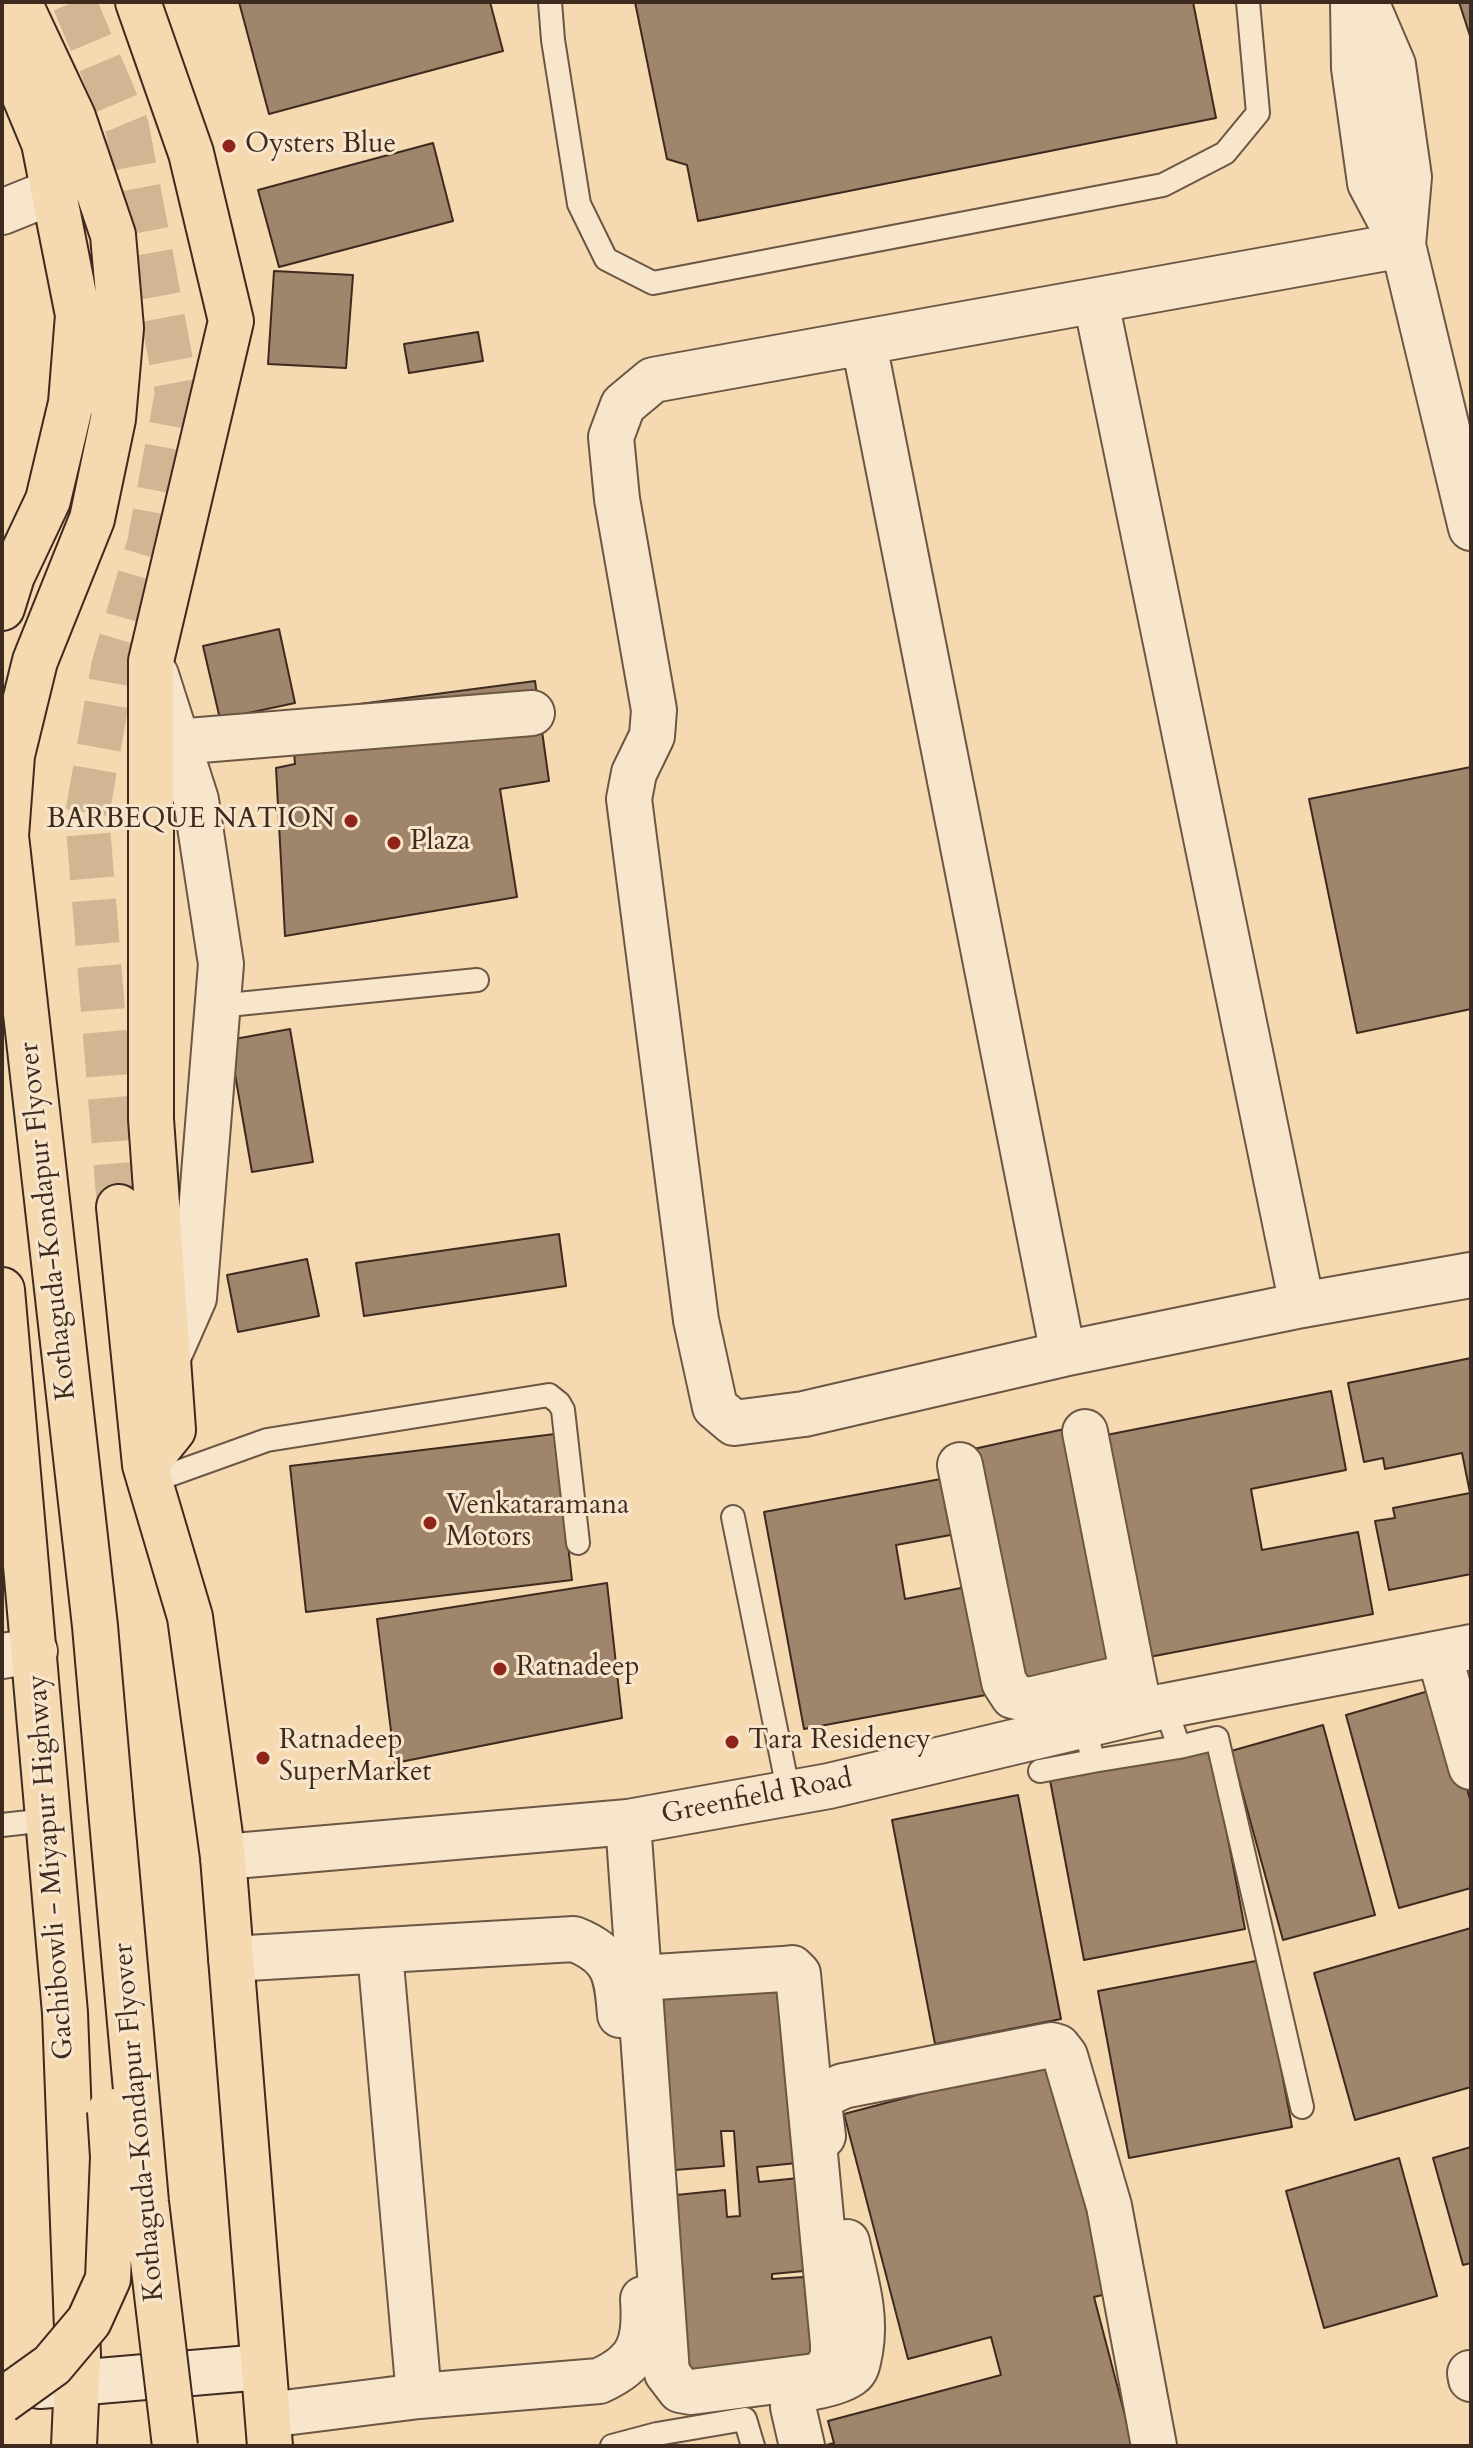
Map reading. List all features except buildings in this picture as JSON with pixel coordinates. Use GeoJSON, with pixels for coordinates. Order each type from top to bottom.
{"type":"FeatureCollection","features":[{"type":"Feature","properties":{"kind":"main road","name":"Kothaguda-Kondapur Flyover"},"geometry":{"type":"LineString","coordinates":[[19,2],[22,45],[73,117],[113,235],[121,328],[113,419],[92,519],[35,661],[12,755],[6,836],[95,1626],[146,2202],[175,2446]]}},
{"type":"Feature","properties":{"kind":"main road","name":"Kothaguda-Kondapur Flyover"},"geometry":{"type":"LineString","coordinates":[[22,45],[39,2]]}},
{"type":"Feature","properties":{"kind":"main road"},"geometry":{"type":"LineString","coordinates":[[138,2],[191,153],[231,321],[151,661],[151,1119],[173,1430],[148,1474]]}},
{"type":"Feature","properties":{"kind":"main road"},"geometry":{"type":"LineString","coordinates":[[2,608],[12,576],[48,500],[71,403],[78,315],[22,45]]}},
{"type":"Feature","properties":{"kind":"main road"},"geometry":{"type":"LineString","coordinates":[[119,1207],[148,1474],[190,1617],[223,1857],[269,2430]]}},
{"type":"Feature","properties":{"kind":"main road","name":"Gachibowli - Miyapur Highway"},"geometry":{"type":"LineString","coordinates":[[2,1290],[19,1654],[47,1820],[65,2013],[78,2385],[74,2446]]}},
{"type":"Feature","properties":{"kind":"main road","name":"Kothaguda-Kondapur Flyover"},"geometry":{"type":"LineString","coordinates":[[2,2401],[52,2365],[89,2321],[108,2279],[113,2157],[103,1994],[110,1798]]}},
{"type":"Feature","properties":{"kind":"street"},"geometry":{"type":"LineString","coordinates":[[1353,2],[1354,68],[1370,183],[1403,245],[1471,528]]}},
{"type":"Feature","properties":{"kind":"street"},"geometry":{"type":"LineString","coordinates":[[1366,2],[1393,65],[1409,177],[1403,245]]}},
{"type":"Feature","properties":{"kind":"street"},"geometry":{"type":"LineString","coordinates":[[2,212],[54,191]]}},
{"type":"Feature","properties":{"kind":"street"},"geometry":{"type":"LineString","coordinates":[[1403,245],[653,380],[623,405],[611,437],[617,499],[654,710],[652,736],[634,773],[629,799],[696,1320],[715,1407],[734,1423],[804,1414],[1063,1354],[1302,1305],[1471,1275]]}},
{"type":"Feature","properties":{"kind":"street"},"geometry":{"type":"LineString","coordinates":[[1096,302],[1302,1305]]}},
{"type":"Feature","properties":{"kind":"street"},"geometry":{"type":"LineString","coordinates":[[864,344],[1063,1354]]}},
{"type":"Feature","properties":{"kind":"street"},"geometry":{"type":"LineString","coordinates":[[151,661],[196,800],[221,964],[194,1298],[168,1357]]}},
{"type":"Feature","properties":{"kind":"street"},"geometry":{"type":"LineString","coordinates":[[176,742],[532,713]]}},
{"type":"Feature","properties":{"kind":"street"},"geometry":{"type":"LineString","coordinates":[[960,1465],[1004,1682],[1009,1690],[1013,1696],[1029,1700],[1119,1712],[1085,1432]]}},
{"type":"Feature","properties":{"kind":"street"},"geometry":{"type":"LineString","coordinates":[[1455,1651],[1471,1767]]}},
{"type":"Feature","properties":{"kind":"street","name":"Greenfield Road"},"geometry":{"type":"LineString","coordinates":[[223,1857],[628,1822],[789,1794],[1119,1712],[1455,1651]]}},
{"type":"Feature","properties":{"kind":"street"},"geometry":{"type":"LineString","coordinates":[[628,1822],[639,1978],[667,2373],[680,2390],[691,2392],[823,2375],[833,2357],[833,2344],[798,1974],[792,1968],[639,1978]]}},
{"type":"Feature","properties":{"kind":"street"},"geometry":{"type":"LineString","coordinates":[[231,1959],[574,1939],[594,1947],[613,1966],[619,1992],[645,2322],[641,2345],[633,2360],[599,2381],[419,2396],[269,2430]]}},
{"type":"Feature","properties":{"kind":"street"},"geometry":{"type":"LineString","coordinates":[[380,1952],[419,2396]]}},
{"type":"Feature","properties":{"kind":"street"},"geometry":{"type":"LineString","coordinates":[[802,2446],[793,2407],[798,2391],[840,2380],[852,2373],[857,2366],[864,2332],[864,2315],[819,2116],[819,2104],[826,2094],[843,2086],[1051,2045],[1058,2047],[1065,2056],[1109,2206],[1154,2446]]}},
{"type":"Feature","properties":{"kind":"street"},"geometry":{"type":"LineString","coordinates":[[2,2388],[78,2385],[262,2367]]}},
{"type":"Feature","properties":{"kind":"lane"},"geometry":{"type":"LineString","coordinates":[[550,2],[553,40],[579,204],[606,259],[653,283],[1163,185],[1225,153],[1258,113],[1248,2]]}},
{"type":"Feature","properties":{"kind":"lane"},"geometry":{"type":"LineString","coordinates":[[218,1006],[477,980]]}},
{"type":"Feature","properties":{"kind":"lane"},"geometry":{"type":"LineString","coordinates":[[148,1474],[267,1440],[549,1395],[563,1410],[578,1543]]}},
{"type":"Feature","properties":{"kind":"lane"},"geometry":{"type":"LineString","coordinates":[[733,1517],[789,1794]]}},
{"type":"Feature","properties":{"kind":"lane"},"geometry":{"type":"LineString","coordinates":[[1119,1712],[1179,1747],[1217,1738],[1302,2107]]}},
{"type":"Feature","properties":{"kind":"lane"},"geometry":{"type":"LineString","coordinates":[[1119,1712],[1179,1747]]}},
{"type":"Feature","properties":{"kind":"lane"},"geometry":{"type":"LineString","coordinates":[[1040,1771],[1119,1712]]}},
{"type":"Feature","properties":{"kind":"lane"},"geometry":{"type":"LineString","coordinates":[[2,1825],[47,1820]]}},
{"type":"Feature","properties":{"kind":"lane"},"geometry":{"type":"LineString","coordinates":[[612,2446],[657,2434],[745,2419],[753,2446]]}},
{"type":"Feature","properties":{"kind":"tunnel"},"geometry":{"type":"LineString","coordinates":[[74,2],[127,127],[177,393],[149,544],[113,667],[87,815],[119,1207]]}},
{"type":"Feature","properties":{"kind":"place","name":"Oysters Blue"},"geometry":{"type":"Point","coordinates":[229,146]}},
{"type":"Feature","properties":{"kind":"place","name":"BARBEQUE NATION"},"geometry":{"type":"Point","coordinates":[351,821]}},
{"type":"Feature","properties":{"kind":"place","name":"Plaza"},"geometry":{"type":"Point","coordinates":[394,843]}},
{"type":"Feature","properties":{"kind":"place","name":"Venkataramana Motors"},"geometry":{"type":"Point","coordinates":[430,1523]}},
{"type":"Feature","properties":{"kind":"place","name":"Ratnadeep"},"geometry":{"type":"Point","coordinates":[500,1669]}},
{"type":"Feature","properties":{"kind":"place","name":"Tara Residency"},"geometry":{"type":"Point","coordinates":[732,1742]}},
{"type":"Feature","properties":{"kind":"place","name":"Ratnadeep SuperMarket"},"geometry":{"type":"Point","coordinates":[263,1758]}}]}
